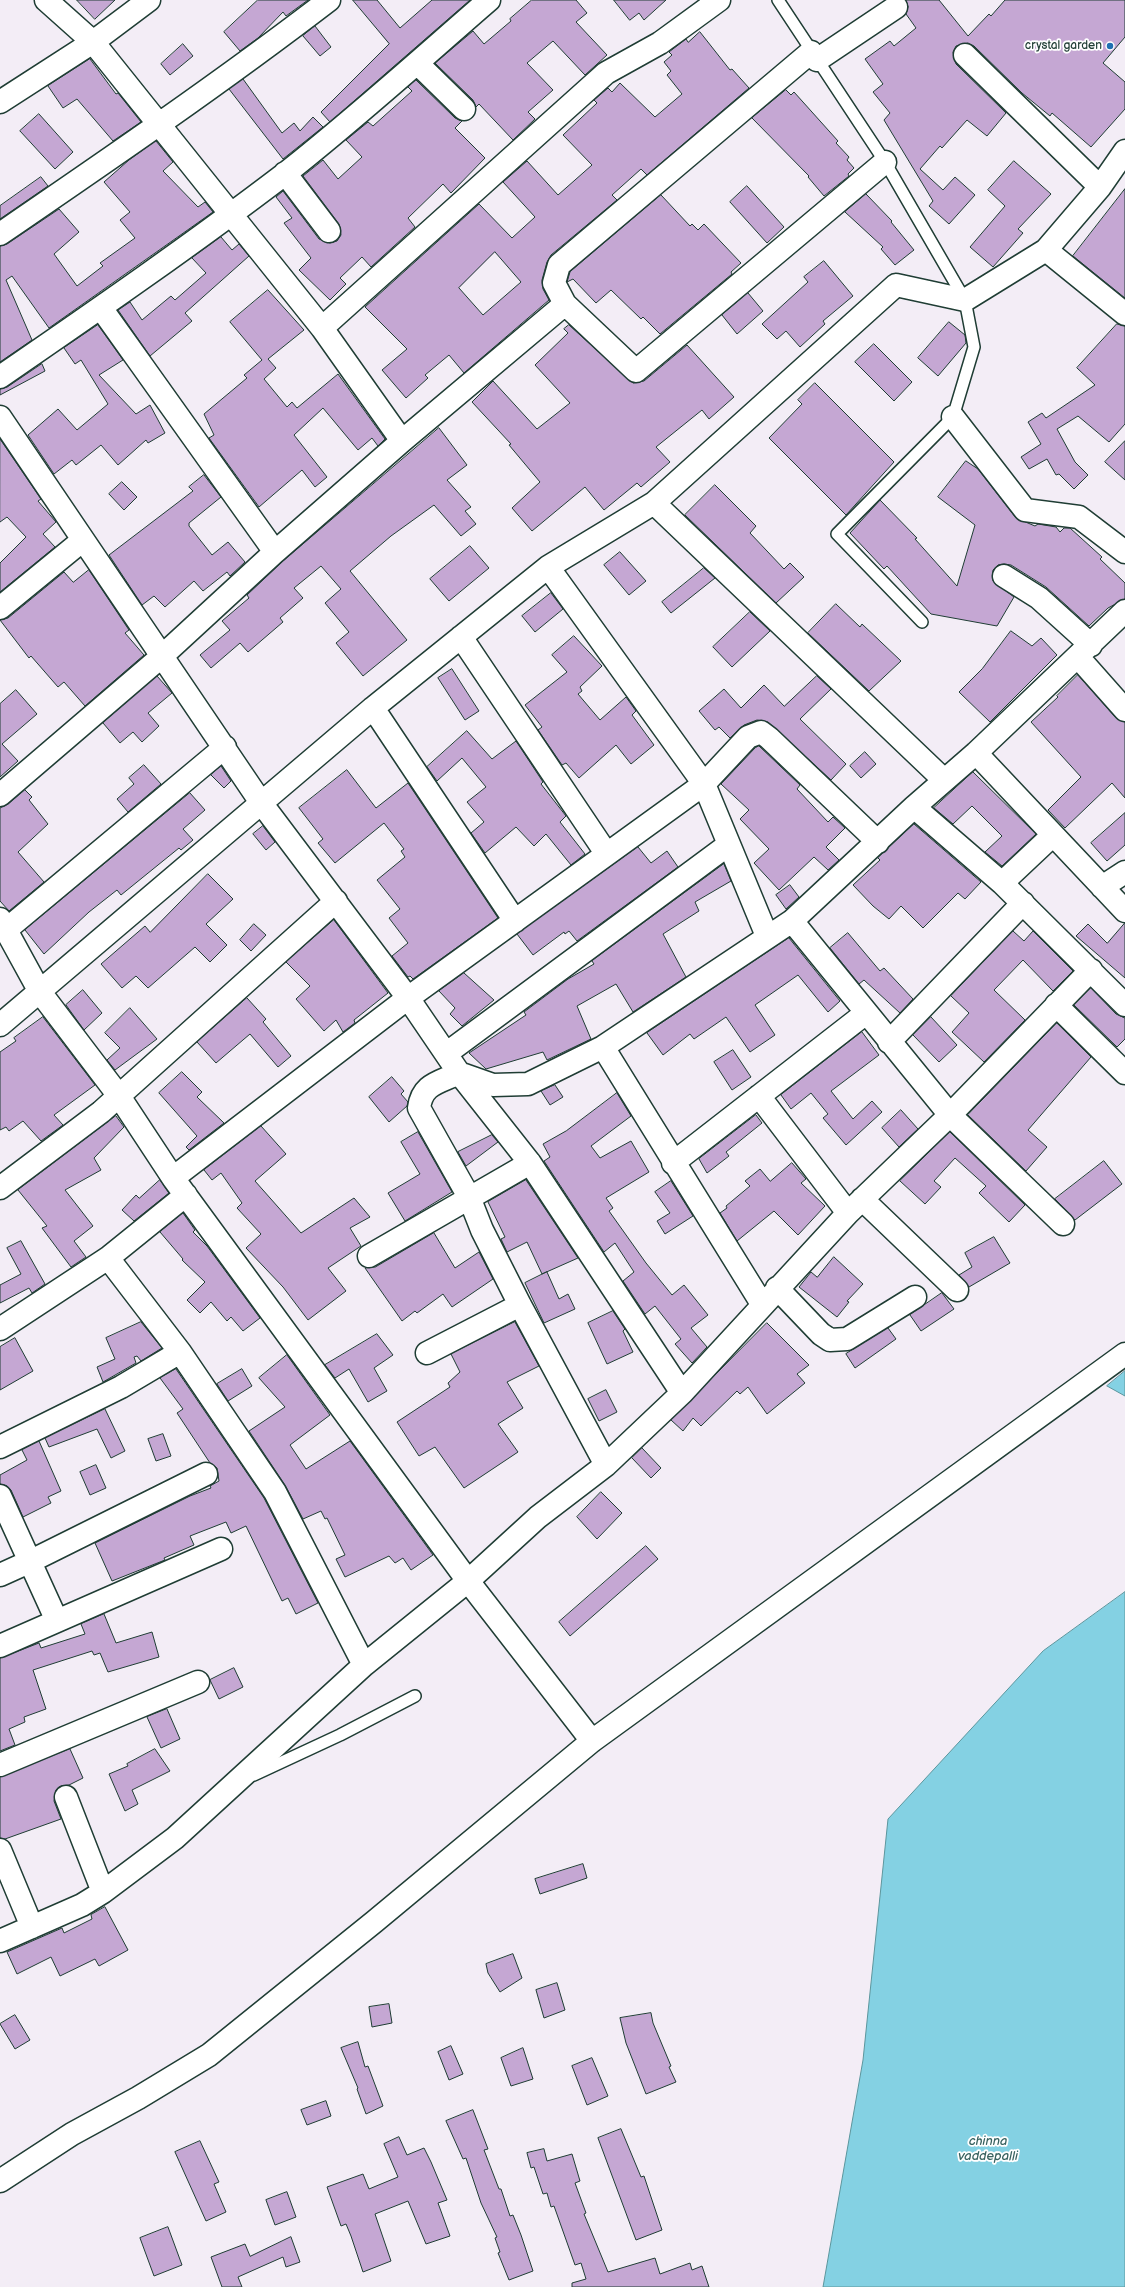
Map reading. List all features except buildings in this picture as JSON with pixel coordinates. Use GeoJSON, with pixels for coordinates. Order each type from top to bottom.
{"type":"FeatureCollection","features":[{"type":"Feature","properties":{"kind":"street"},"geometry":{"type":"LineString","coordinates":[[46,0],[93,42],[229,214],[322,328],[402,441]]}},
{"type":"Feature","properties":{"kind":"street"},"geometry":{"type":"LineString","coordinates":[[0,102],[93,42],[149,0]]}},
{"type":"Feature","properties":{"kind":"street"},"geometry":{"type":"LineString","coordinates":[[0,377],[101,308],[285,174],[335,134],[490,0]]}},
{"type":"Feature","properties":{"kind":"street"},"geometry":{"type":"LineString","coordinates":[[322,328],[606,73],[660,43],[719,0]]}},
{"type":"Feature","properties":{"kind":"street"},"geometry":{"type":"LineString","coordinates":[[0,234],[159,125],[287,33],[326,1]]}},
{"type":"Feature","properties":{"kind":"street"},"geometry":{"type":"LineString","coordinates":[[885,162],[636,371],[565,304],[554,283],[559,265],[814,56],[896,7]]}},
{"type":"Feature","properties":{"kind":"street"},"geometry":{"type":"LineString","coordinates":[[965,56],[1100,187]]}},
{"type":"Feature","properties":{"kind":"street"},"geometry":{"type":"LineString","coordinates":[[417,63],[464,109]]}},
{"type":"Feature","properties":{"kind":"street"},"geometry":{"type":"LineString","coordinates":[[0,1025],[262,804],[373,708],[548,567],[654,503],[896,285],[965,300],[1046,250],[1100,187],[1125,151]]}},
{"type":"Feature","properties":{"kind":"street"},"geometry":{"type":"LineString","coordinates":[[285,174],[329,231]]}},
{"type":"Feature","properties":{"kind":"street"},"geometry":{"type":"LineString","coordinates":[[1046,250],[1125,314]]}},
{"type":"Feature","properties":{"kind":"street"},"geometry":{"type":"LineString","coordinates":[[0,795],[161,657],[275,552],[402,441],[565,304]]}},
{"type":"Feature","properties":{"kind":"street"},"geometry":{"type":"LineString","coordinates":[[101,308],[275,552]]}},
{"type":"Feature","properties":{"kind":"street"},"geometry":{"type":"LineString","coordinates":[[0,416],[161,657],[225,747],[262,804],[408,998],[459,1074],[530,1163],[682,1393]]}},
{"type":"Feature","properties":{"kind":"street"},"geometry":{"type":"LineString","coordinates":[[953,417],[1025,510],[1079,517],[1125,552]]}},
{"type":"Feature","properties":{"kind":"street"},"geometry":{"type":"LineString","coordinates":[[654,503],[944,780]]}},
{"type":"Feature","properties":{"kind":"street"},"geometry":{"type":"LineString","coordinates":[[0,608],[83,540]]}},
{"type":"Feature","properties":{"kind":"street"},"geometry":{"type":"LineString","coordinates":[[548,567],[704,784],[767,936]]}},
{"type":"Feature","properties":{"kind":"street"},"geometry":{"type":"LineString","coordinates":[[1004,576],[1039,598],[1085,651],[1125,710]]}},
{"type":"Feature","properties":{"kind":"street"},"geometry":{"type":"LineString","coordinates":[[606,1465],[520,1305],[482,1230],[469,1197],[418,1108],[419,1098],[424,1090],[459,1074],[493,1085],[528,1084],[603,1047],[767,936],[792,921],[914,807],[976,753],[1085,651],[1125,611]]}},
{"type":"Feature","properties":{"kind":"street"},"geometry":{"type":"LineString","coordinates":[[461,637],[606,853]]}},
{"type":"Feature","properties":{"kind":"street"},"geometry":{"type":"LineString","coordinates":[[373,708],[515,921]]}},
{"type":"Feature","properties":{"kind":"street"},"geometry":{"type":"LineString","coordinates":[[0,1329],[108,1258],[179,1187],[408,998],[606,853],[704,784],[748,737],[762,732],[878,842]]}},
{"type":"Feature","properties":{"kind":"street"},"geometry":{"type":"LineString","coordinates":[[225,747],[3,924],[40,992],[119,1096],[179,1187],[468,1581],[592,1741]]}},
{"type":"Feature","properties":{"kind":"street"},"geometry":{"type":"LineString","coordinates":[[976,753],[1125,911]]}},
{"type":"Feature","properties":{"kind":"street"},"geometry":{"type":"LineString","coordinates":[[914,807],[1002,883],[1125,1005]]}},
{"type":"Feature","properties":{"kind":"street"},"geometry":{"type":"LineString","coordinates":[[1002,883],[1053,835]]}},
{"type":"Feature","properties":{"kind":"street"},"geometry":{"type":"LineString","coordinates":[[446,1053],[728,845]]}},
{"type":"Feature","properties":{"kind":"street"},"geometry":{"type":"LineString","coordinates":[[1102,887],[1125,872]]}},
{"type":"Feature","properties":{"kind":"street"},"geometry":{"type":"LineString","coordinates":[[0,1188],[119,1096],[336,901]]}},
{"type":"Feature","properties":{"kind":"street"},"geometry":{"type":"LineString","coordinates":[[889,1042],[1023,903]]}},
{"type":"Feature","properties":{"kind":"street"},"geometry":{"type":"LineString","coordinates":[[792,921],[950,1115],[1063,1224]]}},
{"type":"Feature","properties":{"kind":"street"},"geometry":{"type":"LineString","coordinates":[[0,1941],[82,1905],[103,1892],[175,1838],[364,1665],[468,1581],[538,1517],[606,1465],[682,1393],[762,1304],[855,1206],[950,1115],[1091,970]]}},
{"type":"Feature","properties":{"kind":"street"},"geometry":{"type":"LineString","coordinates":[[1056,1005],[1125,1072]]}},
{"type":"Feature","properties":{"kind":"street"},"geometry":{"type":"LineString","coordinates":[[673,1163],[866,1013]]}},
{"type":"Feature","properties":{"kind":"street"},"geometry":{"type":"LineString","coordinates":[[603,1047],[673,1163],[762,1304]]}},
{"type":"Feature","properties":{"kind":"street"},"geometry":{"type":"LineString","coordinates":[[759,1096],[855,1206],[957,1290]]}},
{"type":"Feature","properties":{"kind":"street"},"geometry":{"type":"LineString","coordinates":[[369,1256],[530,1163]]}},
{"type":"Feature","properties":{"kind":"street"},"geometry":{"type":"LineString","coordinates":[[108,1258],[180,1352],[274,1492],[364,1665]]}},
{"type":"Feature","properties":{"kind":"street"},"geometry":{"type":"LineString","coordinates":[[778,1288],[821,1334],[830,1340],[847,1339],[915,1297]]}},
{"type":"Feature","properties":{"kind":"street"},"geometry":{"type":"LineString","coordinates":[[427,1353],[520,1305]]}},
{"type":"Feature","properties":{"kind":"street"},"geometry":{"type":"LineString","coordinates":[[0,1447],[121,1387],[180,1352]]}},
{"type":"Feature","properties":{"kind":"street"},"geometry":{"type":"LineString","coordinates":[[0,2181],[72,2134],[138,2098],[209,2055],[374,1922],[592,1741],[1125,1354]]}},
{"type":"Feature","properties":{"kind":"street"},"geometry":{"type":"LineString","coordinates":[[0,1575],[32,1561],[206,1474]]}},
{"type":"Feature","properties":{"kind":"street"},"geometry":{"type":"LineString","coordinates":[[0,1496],[32,1561],[57,1621]]}},
{"type":"Feature","properties":{"kind":"street"},"geometry":{"type":"LineString","coordinates":[[0,1646],[221,1550]]}},
{"type":"Feature","properties":{"kind":"street"},"geometry":{"type":"LineString","coordinates":[[0,1765],[198,1682]]}},
{"type":"Feature","properties":{"kind":"street"},"geometry":{"type":"LineString","coordinates":[[66,1797],[103,1892]]}},
{"type":"Feature","properties":{"kind":"street"},"geometry":{"type":"LineString","coordinates":[[0,1850],[32,1927]]}},
{"type":"Feature","properties":{"kind":"lane"},"geometry":{"type":"LineString","coordinates":[[778,0],[885,162],[965,300],[974,347],[953,417],[837,534],[922,622]]}},
{"type":"Feature","properties":{"kind":"lane"},"geometry":{"type":"LineString","coordinates":[[236,1783],[340,1735],[415,1696]]}},
{"type":"Feature","properties":{"kind":"water"},"geometry":{"type":"Polygon","coordinates":[[[1125,1371],[1125,1396],[1107,1386],[1125,1371]]]}},
{"type":"Feature","properties":{"kind":"water","name":"chinna vaddepalli"},"geometry":{"type":"Polygon","coordinates":[[[1125,1592],[1125,2287],[823,2287],[863,2060],[888,1819],[1043,1651],[1125,1592]]]}},
{"type":"Feature","properties":{"kind":"place","name":"crystal garden"},"geometry":{"type":"Point","coordinates":[1110,46]}}]}
